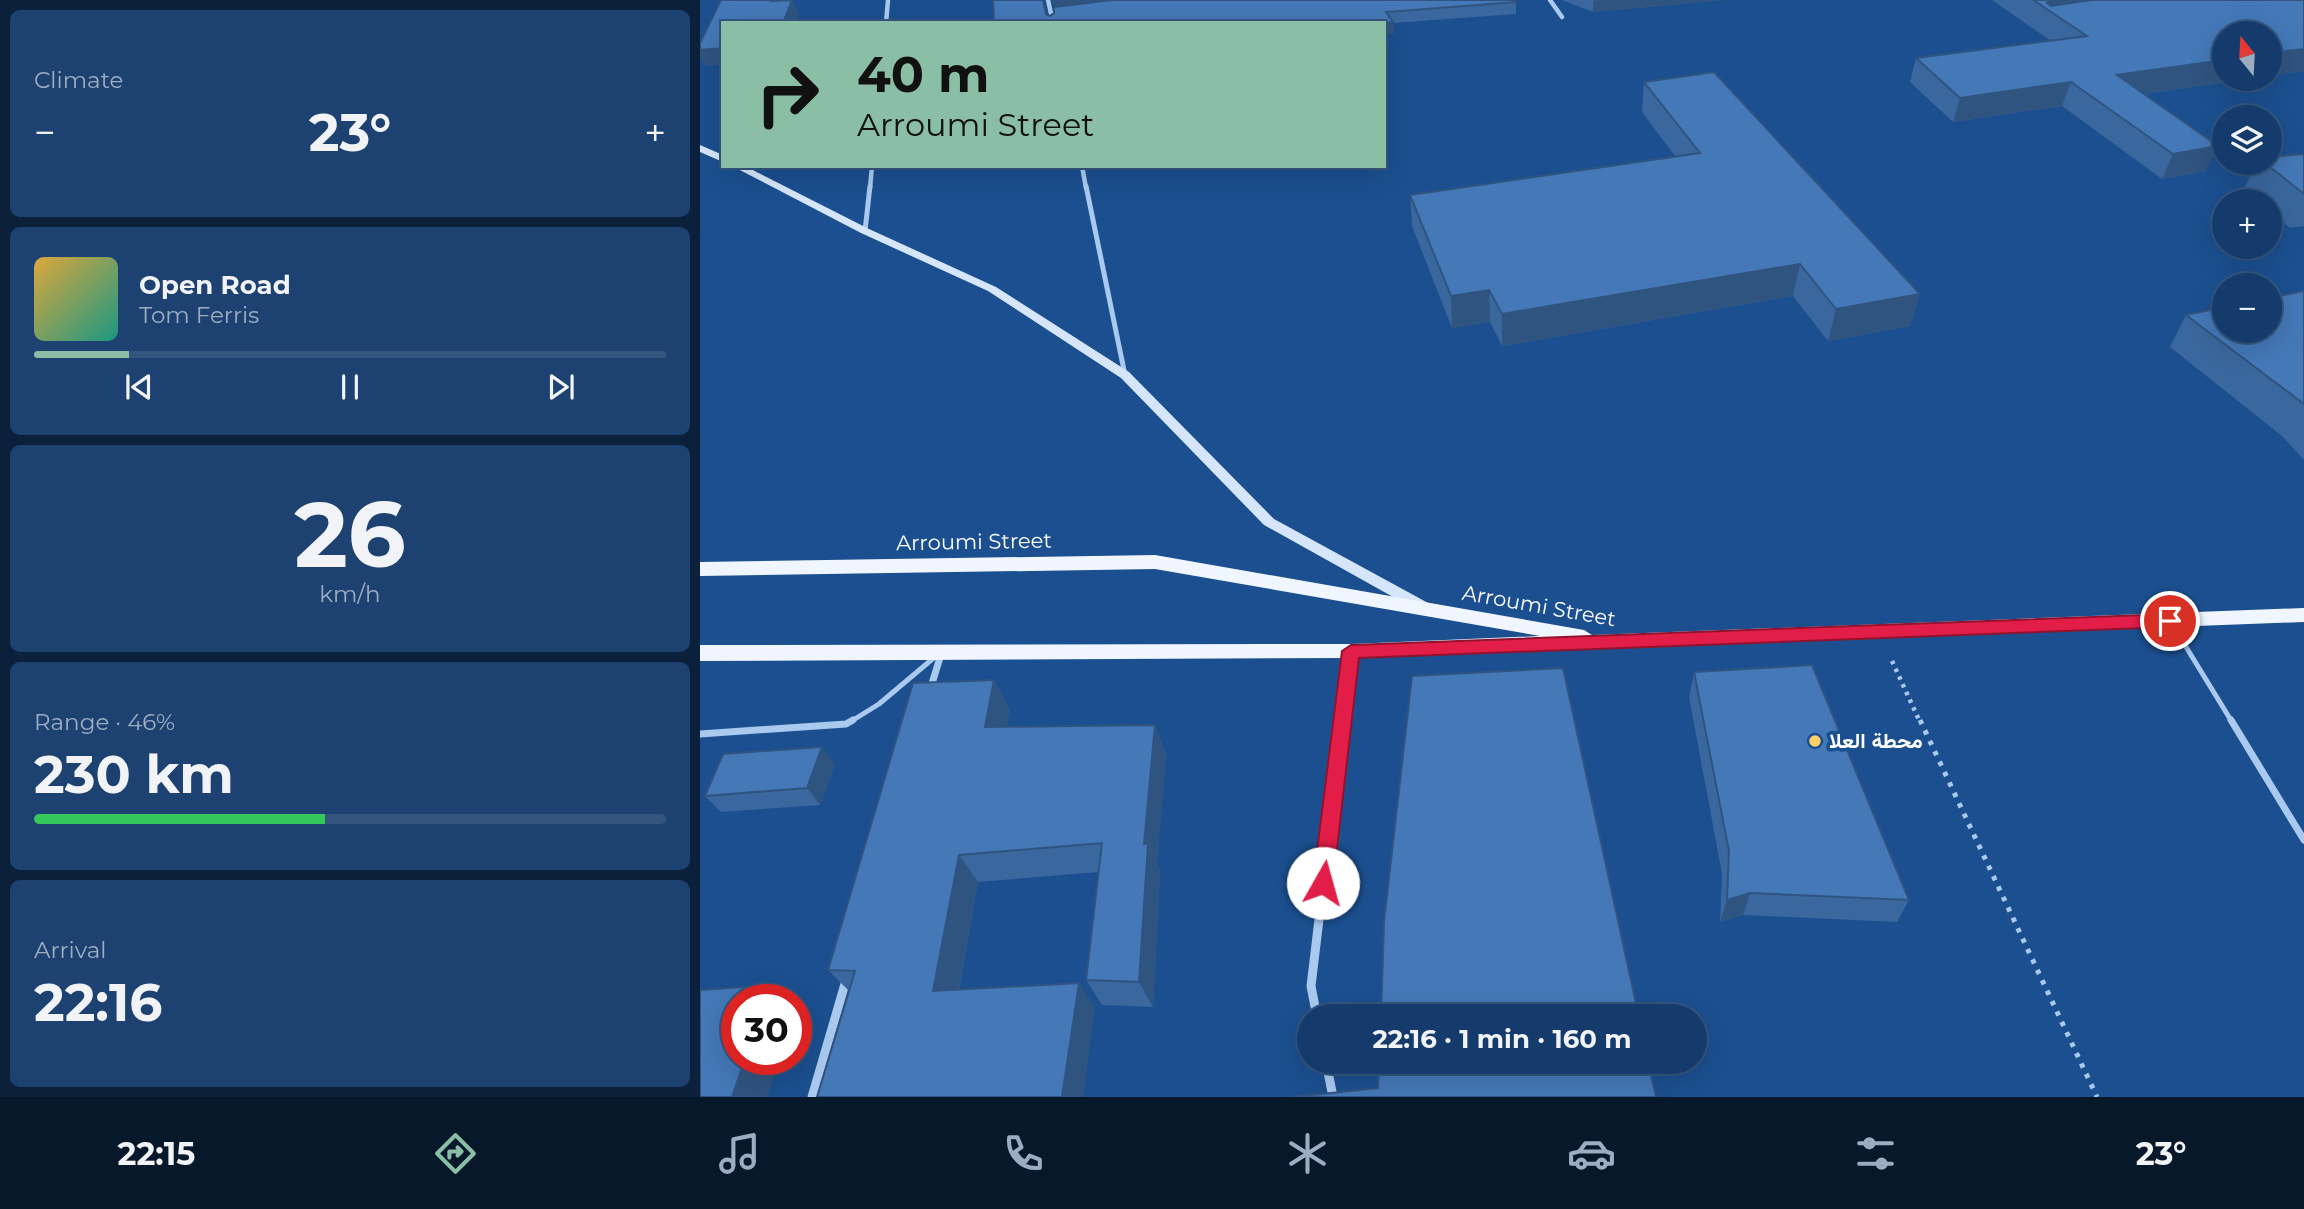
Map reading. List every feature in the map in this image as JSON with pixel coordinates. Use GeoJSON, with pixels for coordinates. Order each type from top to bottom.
{"type":"FeatureCollection","features":[{"type":"Feature","properties":{"kind":"main road"},"geometry":{"type":"LineString","coordinates":[[700,148],[721,158]]}},
{"type":"Feature","properties":{"kind":"main road"},"geometry":{"type":"LineString","coordinates":[[741,168],[865,231],[992,289],[1125,375],[1269,522],[1430,610]]}},
{"type":"Feature","properties":{"kind":"main road","name":"Arroumi Street"},"geometry":{"type":"LineString","coordinates":[[700,569],[1155,562],[1622,643]]}},
{"type":"Feature","properties":{"kind":"main road"},"geometry":{"type":"LineString","coordinates":[[1622,643],[2304,615]]}},
{"type":"Feature","properties":{"kind":"main road","name":"Arroumi Street"},"geometry":{"type":"LineString","coordinates":[[700,653],[1351,651],[1622,643]]}},
{"type":"Feature","properties":{"kind":"street"},"geometry":{"type":"LineString","coordinates":[[886,21],[888,0]]}},
{"type":"Feature","properties":{"kind":"street"},"geometry":{"type":"LineString","coordinates":[[1048,0],[1052,21]]}},
{"type":"Feature","properties":{"kind":"street"},"geometry":{"type":"LineString","coordinates":[[1550,0],[1562,17]]}},
{"type":"Feature","properties":{"kind":"street"},"geometry":{"type":"LineString","coordinates":[[1051,15],[1064,13]]}},
{"type":"Feature","properties":{"kind":"street"},"geometry":{"type":"LineString","coordinates":[[865,231],[872,168]]}},
{"type":"Feature","properties":{"kind":"street"},"geometry":{"type":"LineString","coordinates":[[1082,168],[1125,375]]}},
{"type":"Feature","properties":{"kind":"street"},"geometry":{"type":"LineString","coordinates":[[926,703],[942,651]]}},
{"type":"Feature","properties":{"kind":"street"},"geometry":{"type":"LineString","coordinates":[[1314,1004],[1311,986],[1351,651]]}},
{"type":"Feature","properties":{"kind":"street"},"geometry":{"type":"LineString","coordinates":[[812,1097],[850,966]]}},
{"type":"Feature","properties":{"kind":"street"},"geometry":{"type":"LineString","coordinates":[[1328,1074],[1333,1097]]}},
{"type":"Feature","properties":{"kind":"lane"},"geometry":{"type":"LineString","coordinates":[[2170,621],[2304,840]]}},
{"type":"Feature","properties":{"kind":"lane"},"geometry":{"type":"LineString","coordinates":[[700,734],[846,724],[879,704],[942,651]]}},
{"type":"Feature","properties":{"kind":"path"},"geometry":{"type":"LineString","coordinates":[[1878,633],[2097,1097]]}},
{"type":"Feature","properties":{"kind":"building"},"geometry":{"type":"Polygon","coordinates":[[[721,0],[792,0],[784,21],[721,21],[721,48],[700,50],[700,43],[721,0]]]}},
{"type":"Feature","properties":{"kind":"building"},"geometry":{"type":"Polygon","coordinates":[[[993,0],[1043,0],[1046,14],[1050,16],[1054,13],[1054,7],[1112,0],[1516,2],[1386,12],[1393,22],[1386,23],[994,21],[993,0]]]}},
{"type":"Feature","properties":{"kind":"building"},"geometry":{"type":"Polygon","coordinates":[[[2033,0],[2048,0],[2047,3],[2051,6],[2091,0],[2304,0],[2304,49],[2282,52],[2282,21],[2212,21],[2212,62],[2117,75],[2212,142],[2212,147],[2173,154],[2071,82],[1960,98],[1916,58],[2087,36],[2033,0]]]}},
{"type":"Feature","properties":{"kind":"building"},"geometry":{"type":"Polygon","coordinates":[[[1714,72],[1920,294],[1836,309],[1800,264],[1502,314],[1489,290],[1451,296],[1410,195],[1700,153],[1644,82],[1714,72]]]}},
{"type":"Feature","properties":{"kind":"building"},"geometry":{"type":"Polygon","coordinates":[[[2304,154],[2304,194],[2280,175],[2282,156],[2304,154]]]}},
{"type":"Feature","properties":{"kind":"building"},"geometry":{"type":"Polygon","coordinates":[[[2304,291],[2304,404],[2223,343],[2282,343],[2282,296],[2304,291]]]}},
{"type":"Feature","properties":{"kind":"building"},"geometry":{"type":"Polygon","coordinates":[[[2212,310],[2212,335],[2186,315],[2212,310]]]}},
{"type":"Feature","properties":{"kind":"building"},"geometry":{"type":"Polygon","coordinates":[[[1812,665],[1909,900],[1750,893],[1727,900],[1729,851],[1694,672],[1812,665]]]}},
{"type":"Feature","properties":{"kind":"building"},"geometry":{"type":"Polygon","coordinates":[[[1563,668],[1636,1004],[1381,1004],[1384,922],[1412,676],[1563,668]]]}},
{"type":"Feature","properties":{"kind":"building"},"geometry":{"type":"Polygon","coordinates":[[[994,680],[985,727],[1155,725],[1144,844],[1148,844],[1139,982],[1086,980],[1102,843],[959,855],[933,991],[1079,983],[1062,1097],[817,1097],[855,971],[828,970],[913,683],[994,680]]]}},
{"type":"Feature","properties":{"kind":"building"},"geometry":{"type":"Polygon","coordinates":[[[822,747],[807,788],[705,796],[723,754],[822,747]]]}},
{"type":"Feature","properties":{"kind":"building"},"geometry":{"type":"Polygon","coordinates":[[[721,989],[721,1075],[740,1075],[732,1097],[700,1097],[700,990],[721,989]]]}},
{"type":"Feature","properties":{"kind":"building"},"geometry":{"type":"Polygon","coordinates":[[[1379,1074],[1651,1074],[1656,1097],[1293,1097],[1378,1088],[1379,1074]]]}},
{"type":"Feature","properties":{"kind":"place","name":"محطة العلا"},"geometry":{"type":"Point","coordinates":[1815,741]}},
{"type":"Feature","properties":{"kind":"route"},"geometry":{"type":"LineString","coordinates":[[1323,883],[1351,651],[2170,621]]}}]}
